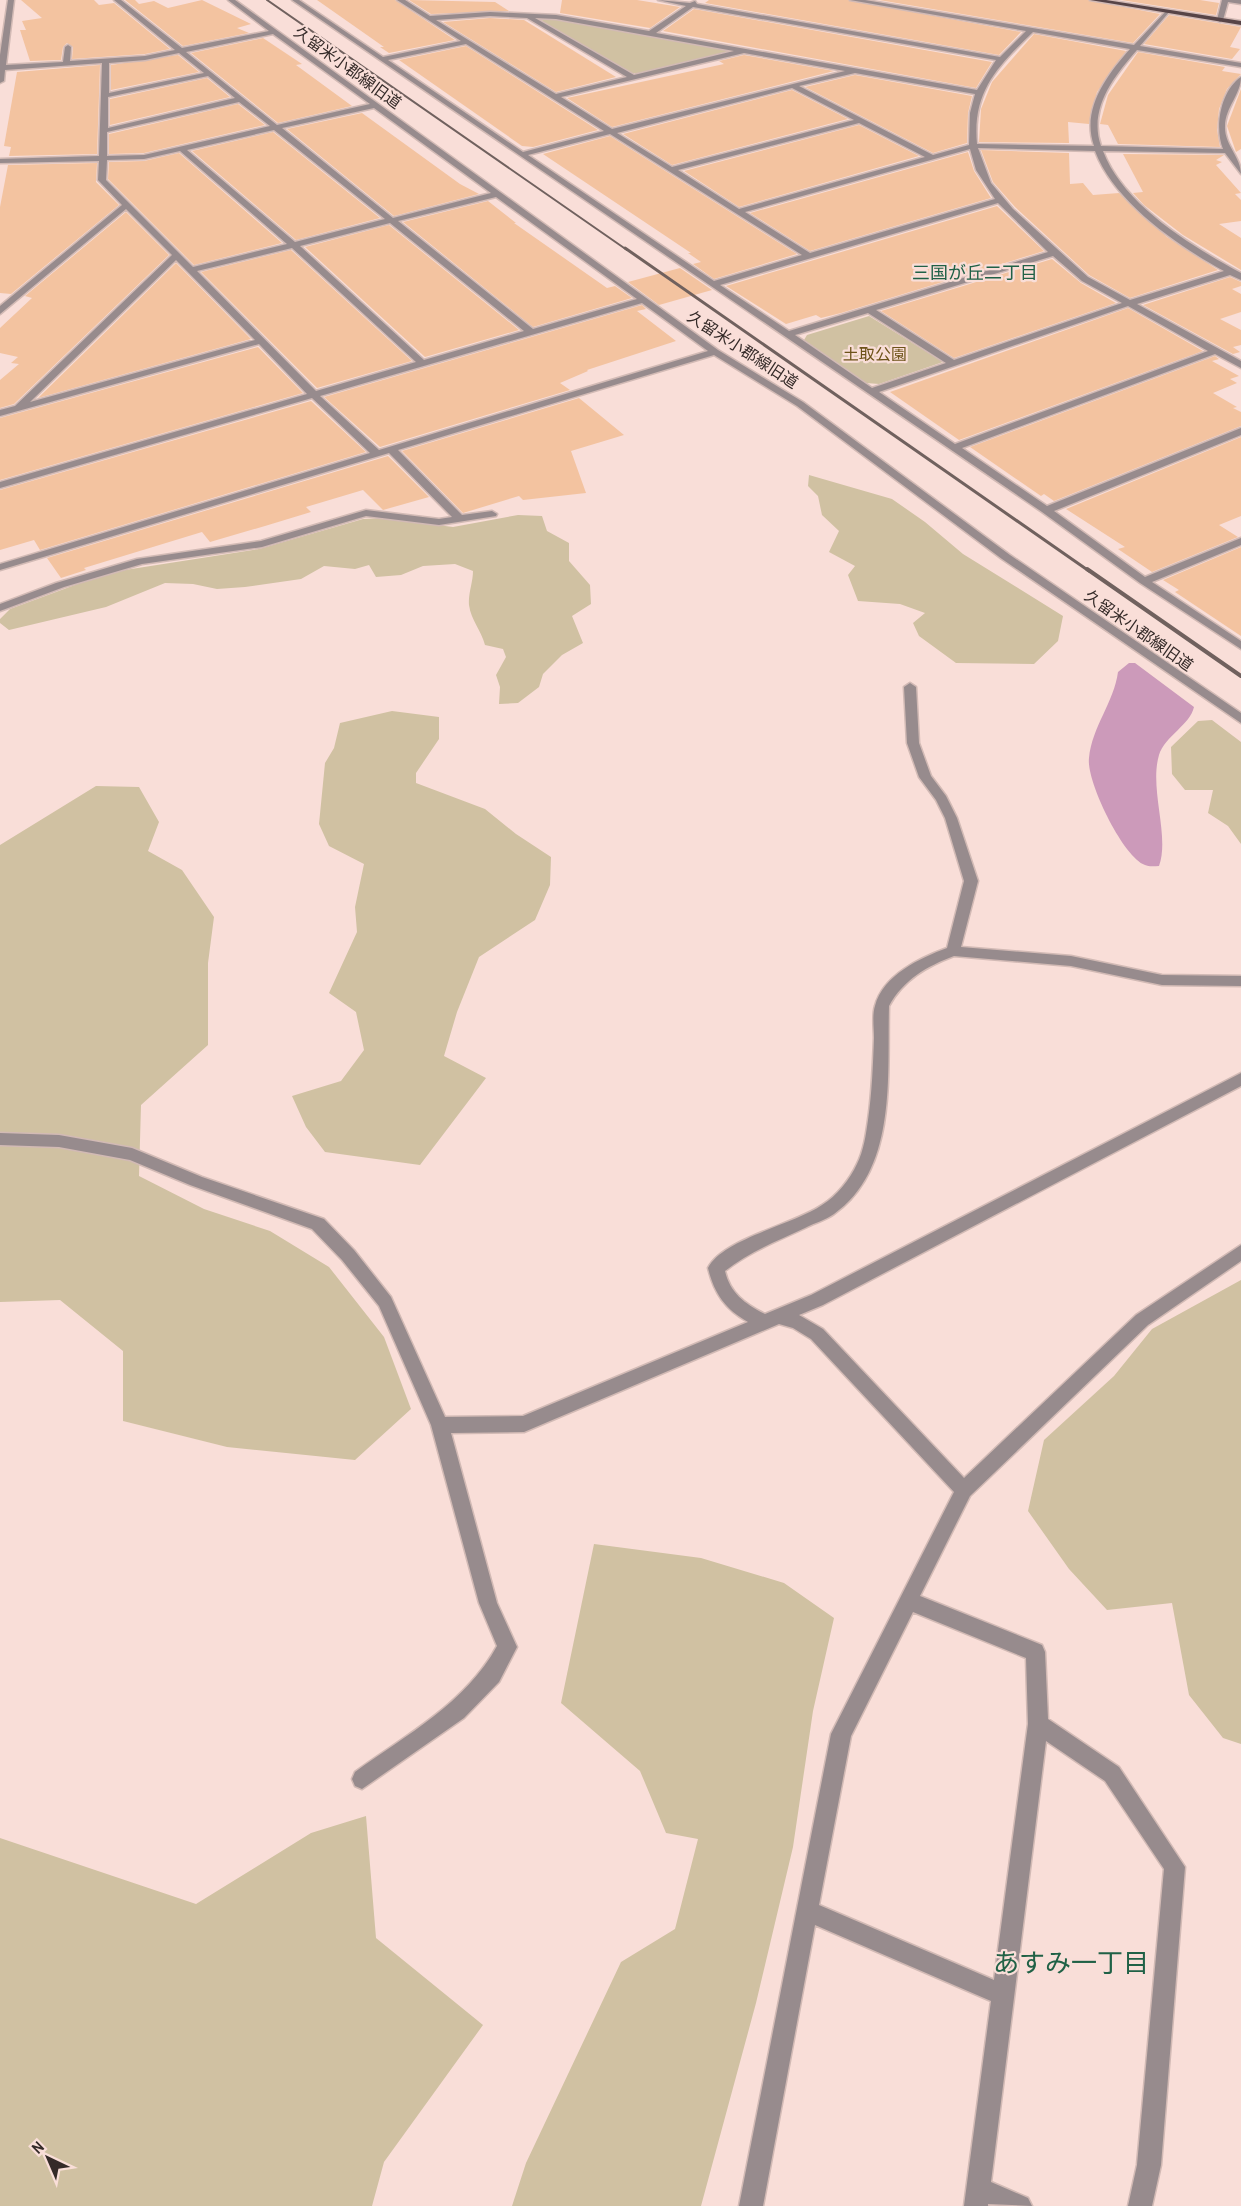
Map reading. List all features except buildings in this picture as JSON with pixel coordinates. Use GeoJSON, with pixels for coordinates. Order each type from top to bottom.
{"type":"FeatureCollection","features":[{"type":"Feature","properties":{"kind":"main road"},"geometry":{"type":"LineString","coordinates":[[1093,0],[1241,23]]}},
{"type":"Feature","properties":{"kind":"street"},"geometry":{"type":"LineString","coordinates":[[0,81],[3,38],[11,0]]}},
{"type":"Feature","properties":{"kind":"street"},"geometry":{"type":"LineString","coordinates":[[117,0],[532,333]]}},
{"type":"Feature","properties":{"kind":"street","name":"久留米小郡線旧道"},"geometry":{"type":"LineString","coordinates":[[231,0],[715,352],[800,404],[1006,556],[1241,719]]}},
{"type":"Feature","properties":{"kind":"street"},"geometry":{"type":"LineString","coordinates":[[296,0],[872,391],[1241,646]]}},
{"type":"Feature","properties":{"kind":"street"},"geometry":{"type":"LineString","coordinates":[[400,0],[610,134],[809,256]]}},
{"type":"Feature","properties":{"kind":"street"},"geometry":{"type":"LineString","coordinates":[[661,0],[1002,59]]}},
{"type":"Feature","properties":{"kind":"street"},"geometry":{"type":"LineString","coordinates":[[651,33],[700,0]]}},
{"type":"Feature","properties":{"kind":"street"},"geometry":{"type":"LineString","coordinates":[[852,0],[1241,65]]}},
{"type":"Feature","properties":{"kind":"street"},"geometry":{"type":"LineString","coordinates":[[1220,20],[1225,0],[1241,2]]}},
{"type":"Feature","properties":{"kind":"street"},"geometry":{"type":"LineString","coordinates":[[1168,12],[1105,86],[1095,112],[1094,128],[1099,147],[1124,192],[1177,239],[1241,277]]}},
{"type":"Feature","properties":{"kind":"street"},"geometry":{"type":"LineString","coordinates":[[429,18],[466,15],[556,17],[859,69],[978,92]]}},
{"type":"Feature","properties":{"kind":"street"},"geometry":{"type":"LineString","coordinates":[[525,15],[634,78]]}},
{"type":"Feature","properties":{"kind":"street"},"geometry":{"type":"LineString","coordinates":[[1031,30],[1002,59],[978,92],[972,129],[974,146],[987,182],[1001,200],[1054,253],[1085,279],[1241,365]]}},
{"type":"Feature","properties":{"kind":"street"},"geometry":{"type":"LineString","coordinates":[[1,68],[145,58],[273,32]]}},
{"type":"Feature","properties":{"kind":"street"},"geometry":{"type":"LineString","coordinates":[[382,59],[466,42]]}},
{"type":"Feature","properties":{"kind":"street"},"geometry":{"type":"LineString","coordinates":[[66,63],[68,47]]}},
{"type":"Feature","properties":{"kind":"street"},"geometry":{"type":"LineString","coordinates":[[553,97],[748,50]]}},
{"type":"Feature","properties":{"kind":"street"},"geometry":{"type":"LineString","coordinates":[[106,61],[102,180],[314,395],[375,452]]}},
{"type":"Feature","properties":{"kind":"street"},"geometry":{"type":"LineString","coordinates":[[523,154],[610,134],[859,69]]}},
{"type":"Feature","properties":{"kind":"street"},"geometry":{"type":"LineString","coordinates":[[105,96],[209,74]]}},
{"type":"Feature","properties":{"kind":"street"},"geometry":{"type":"LineString","coordinates":[[1241,79],[1220,120],[1226,152],[1241,172]]}},
{"type":"Feature","properties":{"kind":"street"},"geometry":{"type":"LineString","coordinates":[[793,86],[931,157]]}},
{"type":"Feature","properties":{"kind":"street"},"geometry":{"type":"LineString","coordinates":[[103,131],[242,99]]}},
{"type":"Feature","properties":{"kind":"street"},"geometry":{"type":"LineString","coordinates":[[0,161],[144,157],[376,105]]}},
{"type":"Feature","properties":{"kind":"street"},"geometry":{"type":"LineString","coordinates":[[669,170],[859,121]]}},
{"type":"Feature","properties":{"kind":"street"},"geometry":{"type":"LineString","coordinates":[[737,212],[974,146],[1099,147],[1226,152]]}},
{"type":"Feature","properties":{"kind":"street"},"geometry":{"type":"LineString","coordinates":[[182,149],[294,245],[423,364]]}},
{"type":"Feature","properties":{"kind":"street"},"geometry":{"type":"LineString","coordinates":[[192,270],[498,194]]}},
{"type":"Feature","properties":{"kind":"street"},"geometry":{"type":"LineString","coordinates":[[713,284],[1001,200]]}},
{"type":"Feature","properties":{"kind":"street"},"geometry":{"type":"LineString","coordinates":[[0,311],[126,205]]}},
{"type":"Feature","properties":{"kind":"street"},"geometry":{"type":"LineString","coordinates":[[787,335],[1054,253]]}},
{"type":"Feature","properties":{"kind":"street"},"geometry":{"type":"LineString","coordinates":[[17,408],[176,256]]}},
{"type":"Feature","properties":{"kind":"street"},"geometry":{"type":"LineString","coordinates":[[872,391],[1241,265]]}},
{"type":"Feature","properties":{"kind":"street"},"geometry":{"type":"LineString","coordinates":[[0,292],[19,295]]}},
{"type":"Feature","properties":{"kind":"street"},"geometry":{"type":"LineString","coordinates":[[0,485],[644,300]]}},
{"type":"Feature","properties":{"kind":"street"},"geometry":{"type":"LineString","coordinates":[[871,311],[954,364]]}},
{"type":"Feature","properties":{"kind":"street"},"geometry":{"type":"LineString","coordinates":[[0,413],[261,341]]}},
{"type":"Feature","properties":{"kind":"street"},"geometry":{"type":"LineString","coordinates":[[953,448],[1216,351]]}},
{"type":"Feature","properties":{"kind":"street"},"geometry":{"type":"LineString","coordinates":[[0,567],[375,452],[715,352]]}},
{"type":"Feature","properties":{"kind":"street"},"geometry":{"type":"LineString","coordinates":[[1046,510],[1241,431]]}},
{"type":"Feature","properties":{"kind":"street"},"geometry":{"type":"LineString","coordinates":[[390,448],[460,519]]}},
{"type":"Feature","properties":{"kind":"street"},"geometry":{"type":"LineString","coordinates":[[0,608],[60,585],[141,561],[262,544],[366,513],[439,522],[492,514]]}},
{"type":"Feature","properties":{"kind":"street"},"geometry":{"type":"LineString","coordinates":[[1142,579],[1241,534]]}},
{"type":"Feature","properties":{"kind":"street"},"geometry":{"type":"LineString","coordinates":[[1142,579],[1241,541]]}},
{"type":"Feature","properties":{"kind":"street"},"geometry":{"type":"LineString","coordinates":[[910,687],[913,743],[925,777],[942,799],[951,818],[970,881],[953,951]]}},
{"type":"Feature","properties":{"kind":"street"},"geometry":{"type":"LineString","coordinates":[[964,1490],[817,1334],[798,1322],[771,1319],[738,1309],[720,1287],[716,1268],[738,1251],[828,1210],[848,1191],[865,1165],[873,1140],[879,1097],[882,1006],[890,991],[907,974],[931,958],[953,951],[1071,960],[1162,980],[1241,981]]}},
{"type":"Feature","properties":{"kind":"street"},"geometry":{"type":"LineString","coordinates":[[440,1425],[524,1424],[817,1300],[1241,1079]]}},
{"type":"Feature","properties":{"kind":"street"},"geometry":{"type":"LineString","coordinates":[[0,1139],[59,1141],[132,1154],[196,1181],[318,1224],[348,1255],[386,1302],[440,1425],[488,1603],[507,1647],[492,1675],[457,1711],[362,1779]]}},
{"type":"Feature","properties":{"kind":"street"},"geometry":{"type":"LineString","coordinates":[[751,2206],[842,1734],[964,1490],[1142,1320],[1241,1252]]}},
{"type":"Feature","properties":{"kind":"street"},"geometry":{"type":"LineString","coordinates":[[909,1600],[1035,1652],[1038,1724],[977,2197],[1020,2206]]}},
{"type":"Feature","properties":{"kind":"street"},"geometry":{"type":"LineString","coordinates":[[1038,1724],[1112,1774],[1175,1867],[1149,2165],[1140,2206]]}},
{"type":"Feature","properties":{"kind":"street"},"geometry":{"type":"LineString","coordinates":[[808,1911],[1003,1995]]}},
{"type":"Feature","properties":{"kind":"green space"},"geometry":{"type":"Polygon","coordinates":[[[547,18],[729,49],[729,52],[631,73],[541,21],[547,18]]]}},
{"type":"Feature","properties":{"kind":"green space","name":"土取公園"},"geometry":{"type":"Polygon","coordinates":[[[869,316],[943,362],[879,384],[866,383],[804,340],[807,335],[869,316]]]}},
{"type":"Feature","properties":{"kind":"green space"},"geometry":{"type":"Polygon","coordinates":[[[809,475],[892,499],[925,522],[963,554],[1063,616],[1058,641],[1034,664],[956,663],[919,636],[913,623],[925,613],[900,604],[858,601],[848,575],[855,566],[829,552],[839,531],[822,515],[818,496],[808,486],[809,475]]]}},
{"type":"Feature","properties":{"kind":"green space"},"geometry":{"type":"Polygon","coordinates":[[[518,515],[542,516],[547,531],[569,543],[569,561],[590,585],[591,604],[572,616],[583,643],[562,655],[543,674],[539,687],[518,703],[499,704],[500,687],[496,675],[506,657],[503,649],[485,645],[469,605],[473,571],[455,564],[423,566],[401,575],[376,577],[369,565],[355,569],[324,566],[301,579],[217,589],[193,584],[165,583],[106,607],[9,630],[0,623],[0,619],[10,609],[83,582],[125,570],[259,549],[363,519],[383,518],[453,527],[518,515]]]}},
{"type":"Feature","properties":{"kind":"green space"},"geometry":{"type":"Polygon","coordinates":[[[392,711],[439,717],[439,739],[416,773],[416,783],[485,809],[516,834],[551,857],[550,885],[535,920],[479,957],[457,1012],[444,1056],[486,1078],[420,1165],[325,1152],[306,1127],[292,1096],[341,1081],[364,1050],[356,1012],[329,993],[357,932],[355,907],[364,864],[329,846],[319,824],[325,763],[334,748],[340,723],[392,711]]]}},
{"type":"Feature","properties":{"kind":"green space"},"geometry":{"type":"Polygon","coordinates":[[[1212,720],[1241,742],[1241,844],[1228,826],[1208,813],[1213,790],[1185,790],[1172,774],[1171,747],[1198,721],[1212,720]]]}},
{"type":"Feature","properties":{"kind":"green space"},"geometry":{"type":"Polygon","coordinates":[[[96,786],[139,787],[159,822],[148,851],[182,870],[214,917],[208,963],[208,1045],[141,1105],[139,1176],[204,1209],[270,1231],[329,1267],[384,1337],[411,1409],[355,1460],[227,1447],[123,1421],[123,1351],[60,1300],[0,1302],[0,845],[96,786]]]}},
{"type":"Feature","properties":{"kind":"green space"},"geometry":{"type":"Polygon","coordinates":[[[1241,1280],[1241,1744],[1223,1738],[1189,1695],[1172,1603],[1107,1610],[1069,1569],[1028,1511],[1044,1440],[1114,1376],[1152,1329],[1241,1280]]]}},
{"type":"Feature","properties":{"kind":"green space"},"geometry":{"type":"Polygon","coordinates":[[[594,1544],[701,1558],[784,1583],[834,1618],[813,1711],[793,1847],[756,2003],[701,2206],[512,2206],[526,2163],[621,1962],[675,1929],[698,1839],[666,1833],[640,1771],[561,1703],[594,1544]]]}},
{"type":"Feature","properties":{"kind":"green space"},"geometry":{"type":"Polygon","coordinates":[[[366,1816],[376,1938],[483,2025],[384,2162],[372,2206],[0,2206],[0,1838],[196,1904],[311,1833],[366,1816]]]}},
{"type":"Feature","properties":{"kind":"shaded area"},"geometry":{"type":"Polygon","coordinates":[[[1129,663],[1135,663],[1194,707],[1188,719],[1166,742],[1159,755],[1156,782],[1162,854],[1159,866],[1145,865],[1136,859],[1117,834],[1100,800],[1090,769],[1089,758],[1094,736],[1112,694],[1118,672],[1129,663]]]}},
{"type":"Feature","properties":{"kind":"railway"},"geometry":{"type":"LineString","coordinates":[[267,0],[627,250]]}},
{"type":"Feature","properties":{"kind":"railway"},"geometry":{"type":"LineString","coordinates":[[625,248],[1089,571]]}},
{"type":"Feature","properties":{"kind":"railway"},"geometry":{"type":"LineString","coordinates":[[1087,569],[1241,676]]}},
{"type":"Feature","properties":{"kind":"district","name":"三国が丘二丁目"},"geometry":{"type":"Point","coordinates":[975,272]}},
{"type":"Feature","properties":{"kind":"district","name":"あすみ一丁目"},"geometry":{"type":"Point","coordinates":[1071,1962]}}]}
